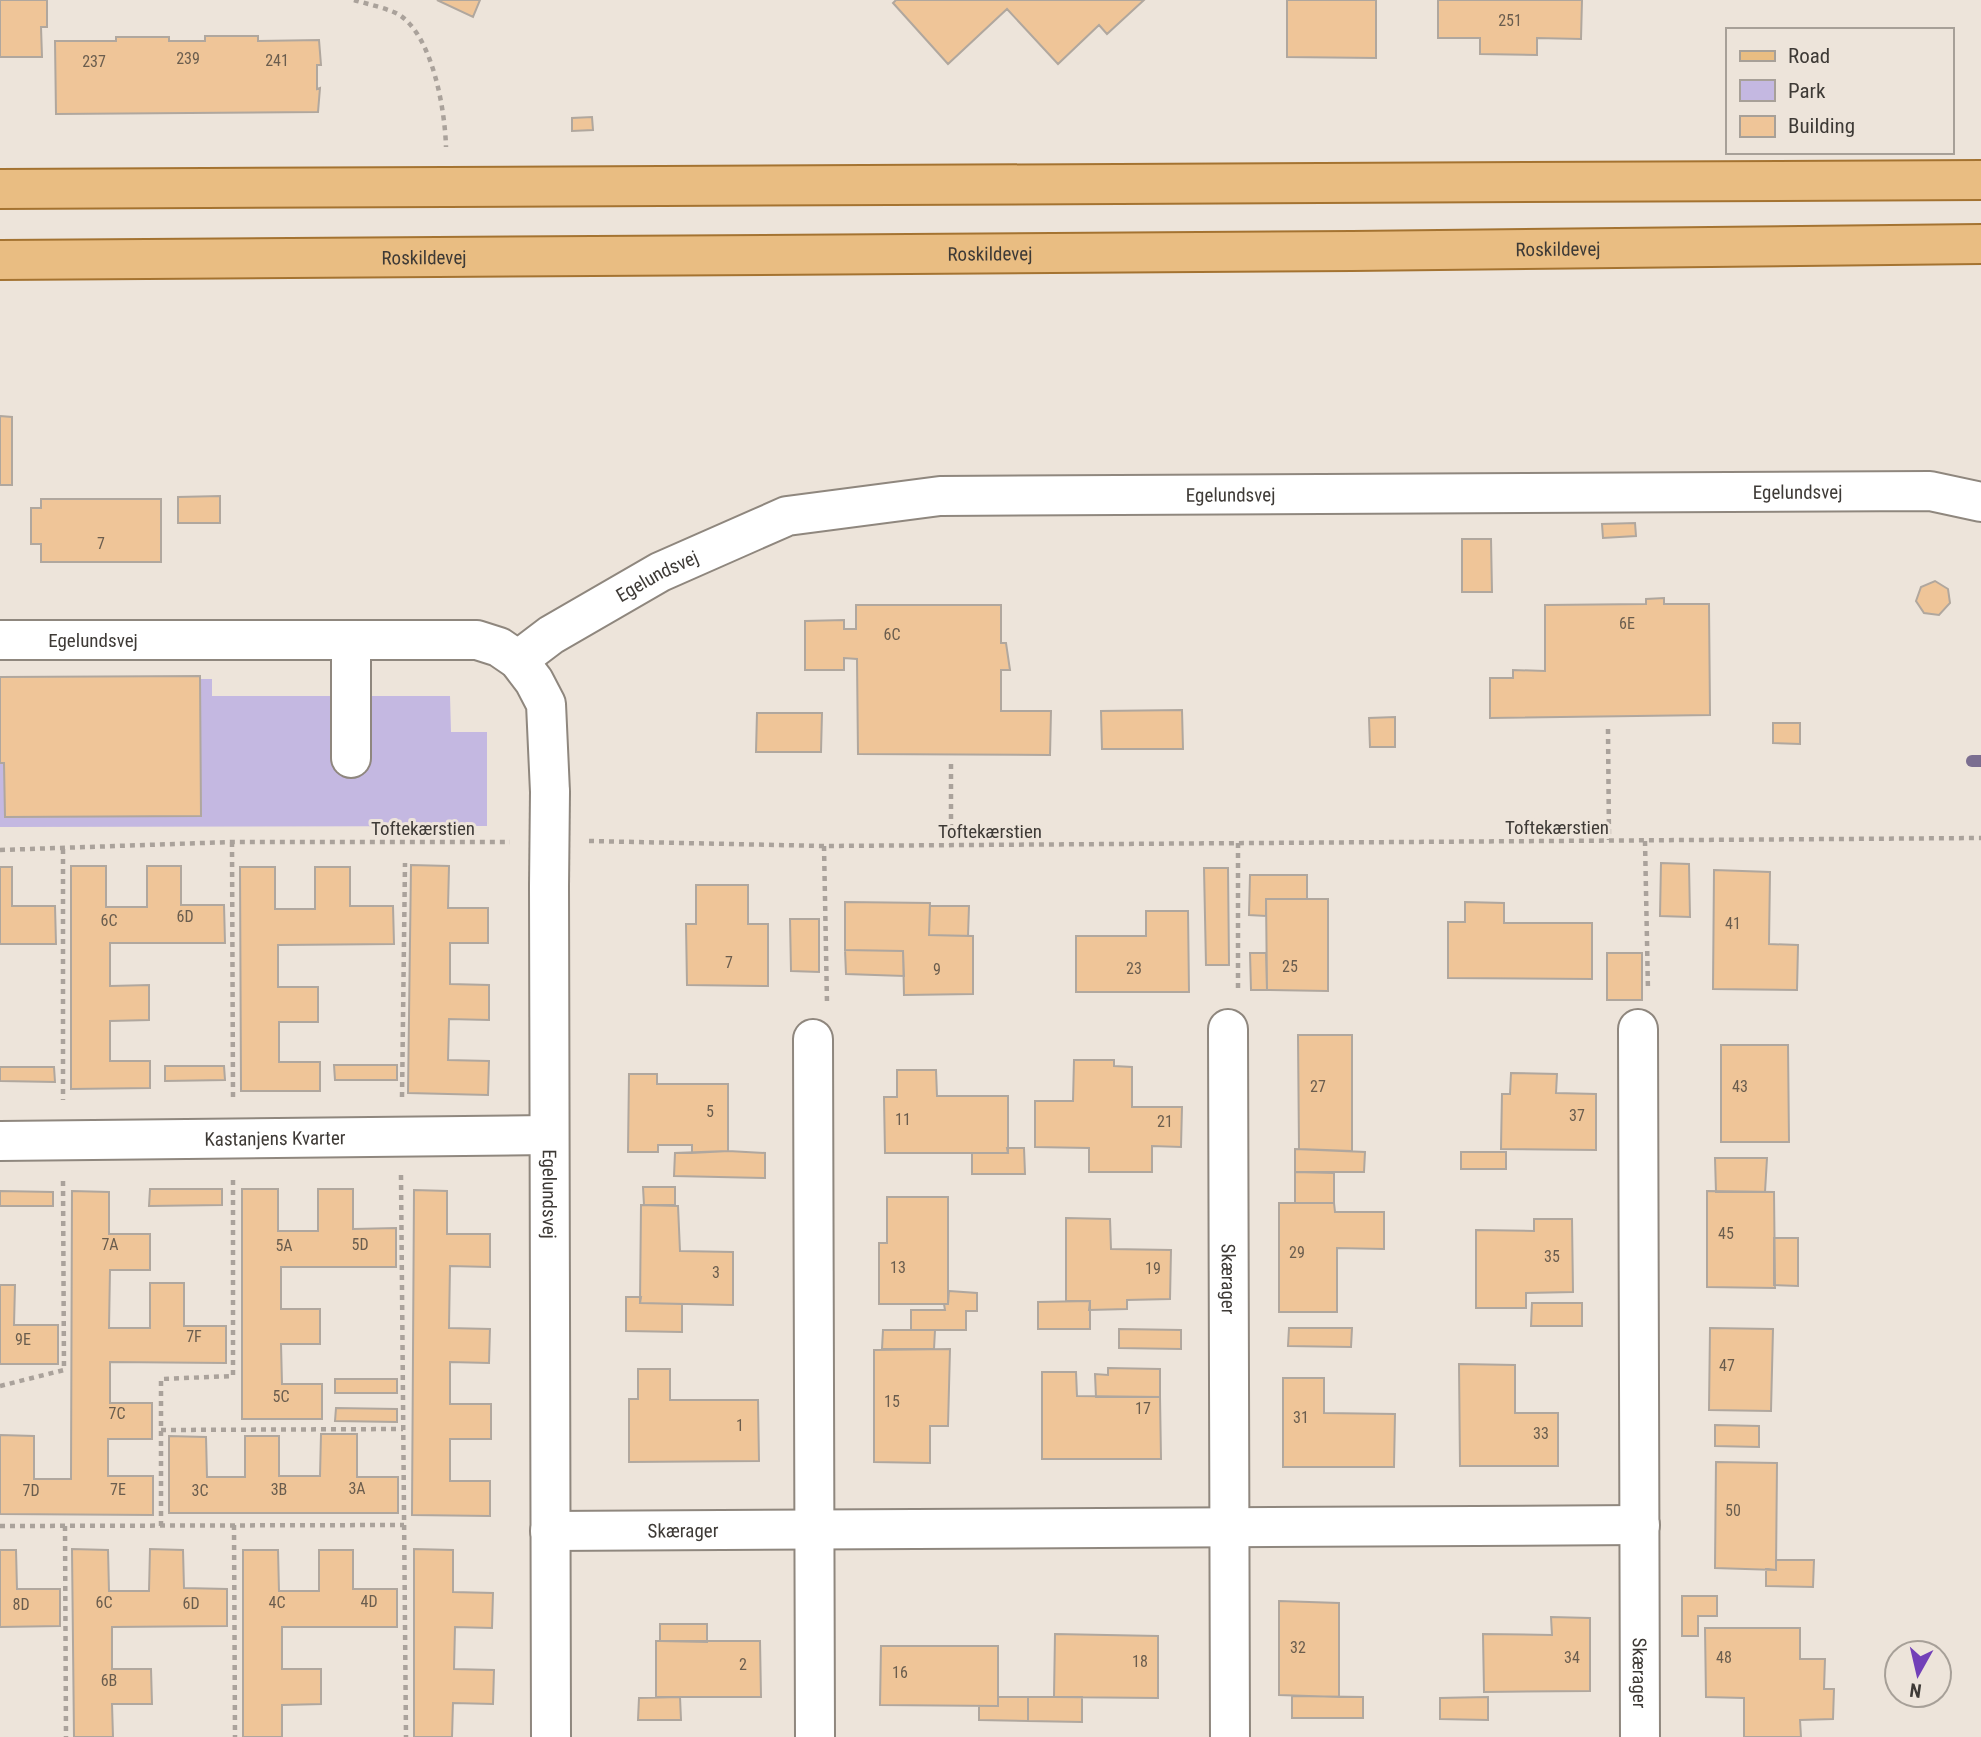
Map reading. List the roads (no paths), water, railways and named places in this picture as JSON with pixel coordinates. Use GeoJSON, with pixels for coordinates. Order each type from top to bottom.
{"type":"FeatureCollection","features":[{"type":"Feature","properties":{"kind":"main road"},"geometry":{"type":"LineString","coordinates":[[0,190],[1981,180]]}},
{"type":"Feature","properties":{"kind":"main road","name":"Roskildevej"},"geometry":{"type":"LineString","coordinates":[[0,260],[1981,244]]}},
{"type":"Feature","properties":{"kind":"street","name":"Egelundsvej"},"geometry":{"type":"LineString","coordinates":[[518,660],[551,635],[660,572],[787,516],[940,496],[1930,491],[1981,502]]}},
{"type":"Feature","properties":{"kind":"street","name":"Egelundsvej"},"geometry":{"type":"LineString","coordinates":[[0,640],[477,640],[499,647],[518,660],[534,681],[545,704],[550,792],[548,1136],[551,1737]]}},
{"type":"Feature","properties":{"kind":"street"},"geometry":{"type":"LineString","coordinates":[[351,640],[351,758]]}},
{"type":"Feature","properties":{"kind":"street","name":"Skærager"},"geometry":{"type":"LineString","coordinates":[[1228,1029],[1230,1737]]}},
{"type":"Feature","properties":{"kind":"street","name":"Skærager"},"geometry":{"type":"LineString","coordinates":[[1638,1029],[1640,1737]]}},
{"type":"Feature","properties":{"kind":"street"},"geometry":{"type":"LineString","coordinates":[[813,1039],[815,1737]]}},
{"type":"Feature","properties":{"kind":"street","name":"Kastanjens Kvarter"},"geometry":{"type":"LineString","coordinates":[[0,1141],[548,1136]]}},
{"type":"Feature","properties":{"kind":"street","name":"Skærager"},"geometry":{"type":"LineString","coordinates":[[550,1531],[1640,1525]]}},
{"type":"Feature","properties":{"kind":"waterway"},"geometry":{"type":"LineString","coordinates":[[1972,761],[1981,761]]}}]}
